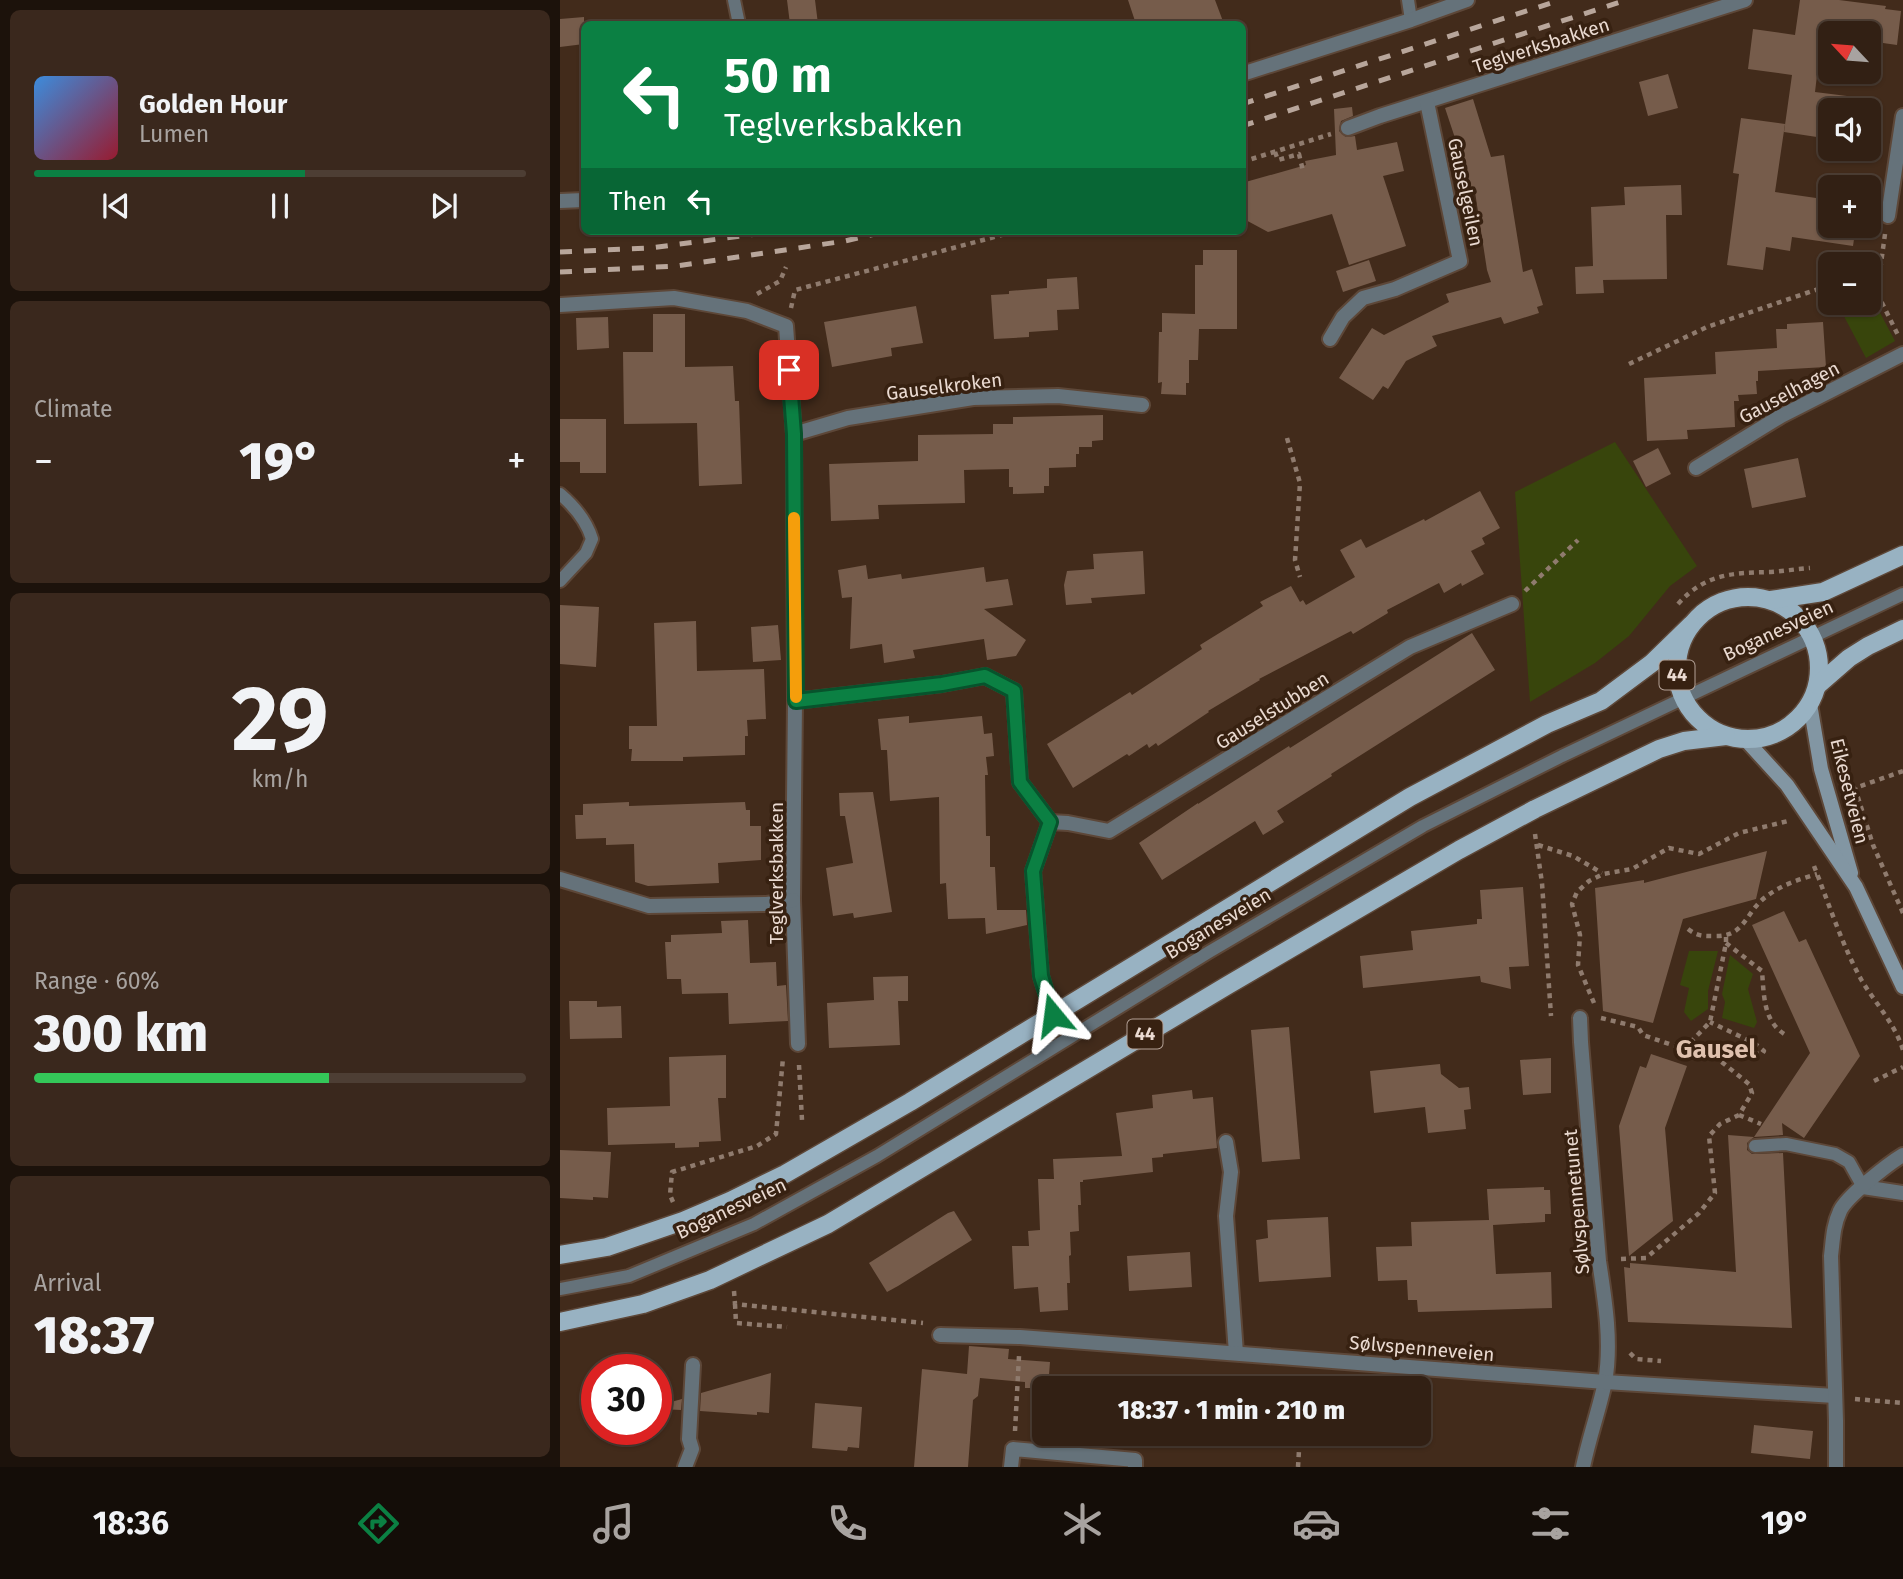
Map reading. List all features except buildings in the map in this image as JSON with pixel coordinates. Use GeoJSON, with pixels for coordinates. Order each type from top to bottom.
{"type":"FeatureCollection","features":[{"type":"Feature","properties":{"kind":"main road","name":"44"},"geometry":{"type":"LineString","coordinates":[[1771,600],[1823,592],[1903,555]]}},
{"type":"Feature","properties":{"kind":"main road","name":"44"},"geometry":{"type":"LineString","coordinates":[[560,1322],[643,1304],[710,1280],[828,1224],[1447,857],[1513,820],[1659,749],[1684,741],[1726,736],[1745,739],[1782,731],[1798,719],[1810,704],[1818,685],[1819,660],[1813,637],[1802,621],[1788,608],[1771,600],[1749,596],[1727,599],[1707,609],[1691,625],[1679,648],[1677,673],[1683,698],[1694,715],[1726,736]]}},
{"type":"Feature","properties":{"kind":"main road","name":"Boganesveien"},"geometry":{"type":"LineString","coordinates":[[560,1255],[607,1247],[683,1222],[785,1174],[1053,1015],[1410,797],[1547,724],[1601,701],[1652,663],[1691,625]]}},
{"type":"Feature","properties":{"kind":"main road","name":"44"},"geometry":{"type":"LineString","coordinates":[[1818,685],[1849,658],[1903,629]]}},
{"type":"Feature","properties":{"kind":"main road","name":"Eikesetveien"},"geometry":{"type":"LineString","coordinates":[[1810,704],[1821,769],[1856,887],[1903,987]]}},
{"type":"Feature","properties":{"kind":"main road","name":"Eikesetveien"},"geometry":{"type":"LineString","coordinates":[[1745,739],[1787,785],[1856,887]]}},
{"type":"Feature","properties":{"kind":"street"},"geometry":{"type":"LineString","coordinates":[[1246,73],[1467,0]]}},
{"type":"Feature","properties":{"kind":"street","name":"Teglverksbakken"},"geometry":{"type":"LineString","coordinates":[[1348,128],[1745,0]]}},
{"type":"Feature","properties":{"kind":"street","name":"Gauselgeilen"},"geometry":{"type":"LineString","coordinates":[[1330,339],[1343,317],[1363,298],[1395,289],[1460,261],[1427,102]]}},
{"type":"Feature","properties":{"kind":"street"},"geometry":{"type":"LineString","coordinates":[[1888,216],[1903,116]]}},
{"type":"Feature","properties":{"kind":"street"},"geometry":{"type":"LineString","coordinates":[[560,201],[581,200]]}},
{"type":"Feature","properties":{"kind":"street"},"geometry":{"type":"LineString","coordinates":[[560,305],[674,298],[747,311],[786,326]]}},
{"type":"Feature","properties":{"kind":"street","name":"Teglverksbakken"},"geometry":{"type":"LineString","coordinates":[[786,326],[794,434],[796,701],[793,900],[798,1044]]}},
{"type":"Feature","properties":{"kind":"street","name":"Gauselhagen"},"geometry":{"type":"LineString","coordinates":[[1696,468],[1781,416],[1903,354]]}},
{"type":"Feature","properties":{"kind":"street","name":"Gauselkroken"},"geometry":{"type":"LineString","coordinates":[[794,434],[848,418],[973,398],[1058,396],[1142,405]]}},
{"type":"Feature","properties":{"kind":"street","name":"Gauselstubben"},"geometry":{"type":"LineString","coordinates":[[1050,822],[1109,831],[1410,648],[1512,604]]}},
{"type":"Feature","properties":{"kind":"street"},"geometry":{"type":"LineString","coordinates":[[796,701],[942,684],[985,676],[1014,691],[1020,782],[1050,822],[1033,871],[1041,976],[1053,1015]]}},
{"type":"Feature","properties":{"kind":"street"},"geometry":{"type":"LineString","coordinates":[[560,879],[649,906],[767,904],[793,900]]}},
{"type":"Feature","properties":{"kind":"street","name":"Sølvspennetunet"},"geometry":{"type":"LineString","coordinates":[[1580,1018],[1607,1329],[1605,1382]]}},
{"type":"Feature","properties":{"kind":"street"},"geometry":{"type":"LineString","coordinates":[[1226,1142],[1231,1172],[1226,1216],[1236,1353]]}},
{"type":"Feature","properties":{"kind":"street"},"geometry":{"type":"LineString","coordinates":[[1836,1467],[1831,1256],[1833,1230],[1840,1208],[1892,1162],[1903,1156]]}},
{"type":"Feature","properties":{"kind":"street"},"geometry":{"type":"LineString","coordinates":[[1863,1187],[1903,1193]]}},
{"type":"Feature","properties":{"kind":"street","name":"Sølvspenneveien"},"geometry":{"type":"LineString","coordinates":[[940,1335],[1020,1337],[1605,1382],[1835,1396]]}},
{"type":"Feature","properties":{"kind":"street"},"geometry":{"type":"LineString","coordinates":[[685,1467],[692,1449],[689,1439],[693,1366]]}},
{"type":"Feature","properties":{"kind":"street"},"geometry":{"type":"LineString","coordinates":[[1583,1467],[1605,1382]]}},
{"type":"Feature","properties":{"kind":"street"},"geometry":{"type":"LineString","coordinates":[[1012,1467],[1013,1449],[1135,1460],[1135,1467]]}},
{"type":"Feature","properties":{"kind":"lane"},"geometry":{"type":"LineString","coordinates":[[734,0],[738,21]]}},
{"type":"Feature","properties":{"kind":"lane"},"geometry":{"type":"LineString","coordinates":[[1408,0],[1411,20]]}},
{"type":"Feature","properties":{"kind":"lane"},"geometry":{"type":"LineString","coordinates":[[560,494],[589,528],[592,539],[586,553],[560,581]]}},
{"type":"Feature","properties":{"kind":"lane","name":"Boganesveien"},"geometry":{"type":"LineString","coordinates":[[560,1289],[629,1276],[754,1224],[877,1156],[1209,952],[1423,826],[1525,774],[1903,594]]}},
{"type":"Feature","properties":{"kind":"lane"},"geometry":{"type":"LineString","coordinates":[[1755,1146],[1786,1143],[1835,1154],[1849,1162],[1863,1187]]}},
{"type":"Feature","properties":{"kind":"path"},"geometry":{"type":"LineString","coordinates":[[1246,161],[1348,128]]}},
{"type":"Feature","properties":{"kind":"path"},"geometry":{"type":"LineString","coordinates":[[1275,152],[1278,160],[1299,154],[1303,171]]}},
{"type":"Feature","properties":{"kind":"path"},"geometry":{"type":"LineString","coordinates":[[1881,265],[1888,216]]}},
{"type":"Feature","properties":{"kind":"path"},"geometry":{"type":"LineString","coordinates":[[786,326],[795,290],[1002,235]]}},
{"type":"Feature","properties":{"kind":"path"},"geometry":{"type":"LineString","coordinates":[[747,311],[755,295],[780,281],[786,267]]}},
{"type":"Feature","properties":{"kind":"path"},"geometry":{"type":"LineString","coordinates":[[1629,364],[1707,327],[1818,289]]}},
{"type":"Feature","properties":{"kind":"path"},"geometry":{"type":"LineString","coordinates":[[1881,301],[1899,338]]}},
{"type":"Feature","properties":{"kind":"path"},"geometry":{"type":"LineString","coordinates":[[1287,438],[1300,483],[1295,560],[1300,578]]}},
{"type":"Feature","properties":{"kind":"path"},"geometry":{"type":"LineString","coordinates":[[1512,604],[1578,540]]}},
{"type":"Feature","properties":{"kind":"path"},"geometry":{"type":"LineString","coordinates":[[1671,613],[1684,597],[1720,576],[1814,568]]}},
{"type":"Feature","properties":{"kind":"path"},"geometry":{"type":"LineString","coordinates":[[1903,771],[1855,788],[1873,845],[1903,913]]}},
{"type":"Feature","properties":{"kind":"path"},"geometry":{"type":"LineString","coordinates":[[1594,1009],[1594,1000],[1578,965],[1580,936],[1572,904],[1577,892],[1588,881],[1603,874],[1632,869],[1669,848],[1699,854],[1739,833],[1791,820],[1796,829]]}},
{"type":"Feature","properties":{"kind":"path"},"geometry":{"type":"LineString","coordinates":[[1534,829],[1538,845],[1551,1016]]}},
{"type":"Feature","properties":{"kind":"path"},"geometry":{"type":"LineString","coordinates":[[1538,845],[1573,856],[1603,874]]}},
{"type":"Feature","properties":{"kind":"path"},"geometry":{"type":"LineString","coordinates":[[1813,864],[1862,981],[1899,1037],[1903,1050]]}},
{"type":"Feature","properties":{"kind":"path"},"geometry":{"type":"LineString","coordinates":[[1595,1017],[1638,1027],[1643,1035],[1684,1049],[1710,1022],[1726,940],[1745,923],[1767,895],[1791,882],[1817,874]]}},
{"type":"Feature","properties":{"kind":"path"},"geometry":{"type":"LineString","coordinates":[[1688,929],[1697,936],[1726,940],[1762,971],[1766,1011],[1773,1024],[1786,1035]]}},
{"type":"Feature","properties":{"kind":"path"},"geometry":{"type":"LineString","coordinates":[[1620,1270],[1618,1260],[1646,1258],[1699,1213],[1715,1193],[1709,1136],[1720,1124],[1739,1115],[1752,1093],[1749,1084],[1713,1055],[1714,1050],[1753,1054],[1762,1054],[1764,1051],[1710,1022]]}},
{"type":"Feature","properties":{"kind":"path"},"geometry":{"type":"LineString","coordinates":[[673,1202],[670,1195],[672,1172],[757,1146],[776,1134],[783,1053],[798,1044],[802,1120]]}},
{"type":"Feature","properties":{"kind":"path"},"geometry":{"type":"LineString","coordinates":[[1874,1080],[1903,1067]]}},
{"type":"Feature","properties":{"kind":"path"},"geometry":{"type":"LineString","coordinates":[[733,1290],[736,1323],[787,1327]]}},
{"type":"Feature","properties":{"kind":"path"},"geometry":{"type":"LineString","coordinates":[[735,1304],[928,1324],[940,1335]]}},
{"type":"Feature","properties":{"kind":"path"},"geometry":{"type":"LineString","coordinates":[[1013,1449],[1020,1337]]}},
{"type":"Feature","properties":{"kind":"path"},"geometry":{"type":"LineString","coordinates":[[1628,1351],[1636,1359],[1662,1361]]}},
{"type":"Feature","properties":{"kind":"path"},"geometry":{"type":"LineString","coordinates":[[1835,1396],[1903,1403]]}},
{"type":"Feature","properties":{"kind":"path"},"geometry":{"type":"LineString","coordinates":[[1298,1467],[1299,1446]]}},
{"type":"Feature","properties":{"kind":"green space"},"geometry":{"type":"Polygon","coordinates":[[[1843,315],[1881,315],[1895,341],[1866,358],[1843,315]]]}},
{"type":"Feature","properties":{"kind":"green space"},"geometry":{"type":"Polygon","coordinates":[[[1615,442],[1697,566],[1670,586],[1629,636],[1595,663],[1530,702],[1515,492],[1615,442]]]}},
{"type":"Feature","properties":{"kind":"green space"},"geometry":{"type":"Polygon","coordinates":[[[1689,951],[1718,951],[1708,991],[1708,1009],[1691,1021],[1684,1012],[1689,988],[1680,985],[1689,951]]]}},
{"type":"Feature","properties":{"kind":"green space"},"geometry":{"type":"Polygon","coordinates":[[[1730,955],[1753,974],[1748,989],[1757,1022],[1754,1028],[1722,1018],[1725,1002],[1722,994],[1730,955]]]}},
{"type":"Feature","properties":{"kind":"railway"},"geometry":{"type":"LineString","coordinates":[[1246,103],[1560,0]]}},
{"type":"Feature","properties":{"kind":"railway"},"geometry":{"type":"LineString","coordinates":[[1246,125],[1626,0]]}},
{"type":"Feature","properties":{"kind":"railway"},"geometry":{"type":"LineString","coordinates":[[560,252],[650,248],[749,235]]}},
{"type":"Feature","properties":{"kind":"railway"},"geometry":{"type":"LineString","coordinates":[[560,272],[677,266],[871,235]]}},
{"type":"Feature","properties":{"kind":"slow traffic"},"geometry":{"type":"LineString","coordinates":[[794,518],[796,697]]}},
{"type":"Feature","properties":{"kind":"district","name":"Gausel"},"geometry":{"type":"Point","coordinates":[1716,1049]}},
{"type":"Feature","properties":{"kind":"route"},"geometry":{"type":"LineString","coordinates":[[789,370],[794,434],[796,701],[942,684],[985,676],[1014,691],[1020,782],[1050,822],[1033,871],[1041,976],[1053,1015]]}}]}
